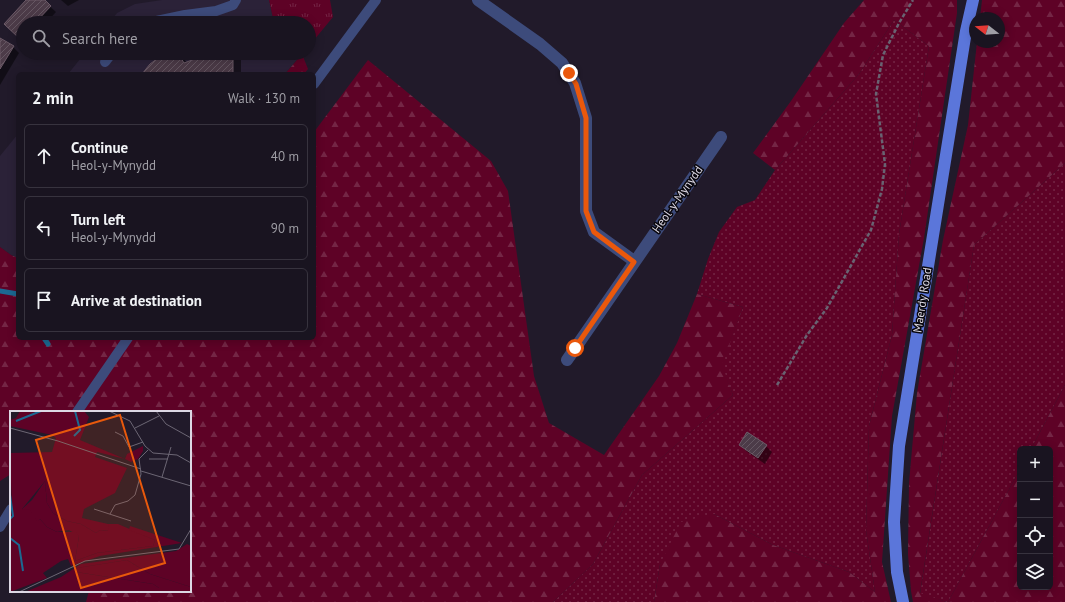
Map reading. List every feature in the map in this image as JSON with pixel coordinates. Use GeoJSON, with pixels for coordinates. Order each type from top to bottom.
{"type":"FeatureCollection","features":[{"type":"Feature","properties":{"kind":"main road","name":"Maerdy Road"},"geometry":{"type":"LineString","coordinates":[[903,602],[896,572],[894,522],[899,446],[965,38],[973,0]]}},
{"type":"Feature","properties":{"kind":"street"},"geometry":{"type":"LineString","coordinates":[[478,0],[540,44],[562,63],[576,84],[586,118],[586,211],[594,232],[634,262]]}},
{"type":"Feature","properties":{"kind":"street","name":"Heol-y-Mynydd"},"geometry":{"type":"LineString","coordinates":[[566,360],[721,137]]}},
{"type":"Feature","properties":{"kind":"lane"},"geometry":{"type":"LineString","coordinates":[[180,16],[216,11],[233,5],[236,0]]}},
{"type":"Feature","properties":{"kind":"lane"},"geometry":{"type":"LineString","coordinates":[[316,81],[376,0]]}},
{"type":"Feature","properties":{"kind":"lane"},"geometry":{"type":"LineString","coordinates":[[78,411],[127,340]]}},
{"type":"Feature","properties":{"kind":"lane"},"geometry":{"type":"LineString","coordinates":[[0,527],[10,511]]}},
{"type":"Feature","properties":{"kind":"path"},"geometry":{"type":"LineString","coordinates":[[777,385],[807,335],[827,308],[871,230],[882,189],[884,164],[876,94],[883,55],[899,23],[913,0]]}},
{"type":"Feature","properties":{"kind":"shaded area"},"geometry":{"type":"Polygon","coordinates":[[[162,0],[269,0],[272,16],[115,16],[117,13],[135,4],[162,0]]]}},
{"type":"Feature","properties":{"kind":"shaded area"},"geometry":{"type":"Polygon","coordinates":[[[79,60],[297,60],[287,72],[70,72],[79,60]]]}},
{"type":"Feature","properties":{"kind":"shaded area"},"geometry":{"type":"Polygon","coordinates":[[[16,136],[16,257],[0,247],[0,156],[16,136]]]}},
{"type":"Feature","properties":{"kind":"green space"},"geometry":{"type":"Polygon","coordinates":[[[269,0],[330,0],[333,17],[316,38],[316,16],[272,16],[269,0]]]}},
{"type":"Feature","properties":{"kind":"green space"},"geometry":{"type":"Polygon","coordinates":[[[864,0],[957,0],[957,13],[924,238],[892,416],[882,562],[891,602],[654,602],[660,564],[681,522],[714,514],[773,545],[849,572],[875,592],[866,530],[869,426],[892,335],[899,234],[929,46],[894,20],[859,74],[775,170],[753,153],[791,101],[844,23],[864,0]]]}},
{"type":"Feature","properties":{"kind":"green space"},"geometry":{"type":"Polygon","coordinates":[[[982,0],[1065,0],[1065,163],[974,245],[920,593],[947,602],[913,602],[908,554],[909,483],[917,393],[943,240],[968,125],[976,48],[1005,48],[1005,12],[981,12],[982,0]]]}},
{"type":"Feature","properties":{"kind":"green space"},"geometry":{"type":"Polygon","coordinates":[[[894,20],[929,46],[899,234],[892,335],[869,426],[866,530],[875,592],[849,572],[773,545],[714,514],[660,564],[654,602],[553,602],[593,564],[642,475],[733,395],[721,365],[743,307],[697,294],[708,259],[719,232],[737,207],[755,200],[775,170],[859,74],[894,20]]]}},
{"type":"Feature","properties":{"kind":"green space"},"geometry":{"type":"Polygon","coordinates":[[[297,60],[304,60],[308,69],[306,72],[287,72],[297,60]]]}},
{"type":"Feature","properties":{"kind":"green space"},"geometry":{"type":"Polygon","coordinates":[[[368,60],[491,161],[508,191],[534,376],[549,423],[604,455],[659,376],[677,343],[697,294],[743,307],[722,365],[733,395],[642,475],[593,564],[553,602],[86,602],[89,592],[191,592],[191,411],[10,411],[10,475],[0,481],[0,247],[16,257],[16,340],[316,340],[316,129],[368,60]]]}},
{"type":"Feature","properties":{"kind":"green space"},"geometry":{"type":"Polygon","coordinates":[[[1065,163],[1065,385],[1033,446],[1017,446],[1017,475],[948,602],[920,594],[974,245],[1065,163]]]}},
{"type":"Feature","properties":{"kind":"green space"},"geometry":{"type":"Polygon","coordinates":[[[1065,385],[1065,602],[948,602],[1017,475],[1017,590],[1053,590],[1053,446],[1033,446],[1065,385]]]}},
{"type":"Feature","properties":{"kind":"building"},"geometry":{"type":"Polygon","coordinates":[[[26,0],[45,0],[51,6],[42,16],[16,16],[16,35],[4,24],[26,0]]]}},
{"type":"Feature","properties":{"kind":"building"},"geometry":{"type":"Polygon","coordinates":[[[0,38],[14,46],[0,69],[0,38]]]}},
{"type":"Feature","properties":{"kind":"building"},"geometry":{"type":"Polygon","coordinates":[[[155,60],[182,60],[184,63],[192,60],[233,60],[233,72],[144,72],[155,60]]]}},
{"type":"Feature","properties":{"kind":"building"},"geometry":{"type":"Polygon","coordinates":[[[747,432],[767,445],[758,458],[739,445],[747,432]]]}},
{"type":"Feature","properties":{"kind":"waterway"},"geometry":{"type":"LineString","coordinates":[[0,291],[16,294]]}},
{"type":"Feature","properties":{"kind":"waterway"},"geometry":{"type":"LineString","coordinates":[[45,340],[48,344]]}},
{"type":"Feature","properties":{"kind":"route"},"geometry":{"type":"LineString","coordinates":[[569,73],[576,84],[586,118],[586,211],[594,232],[634,262],[575,348]]}}]}
